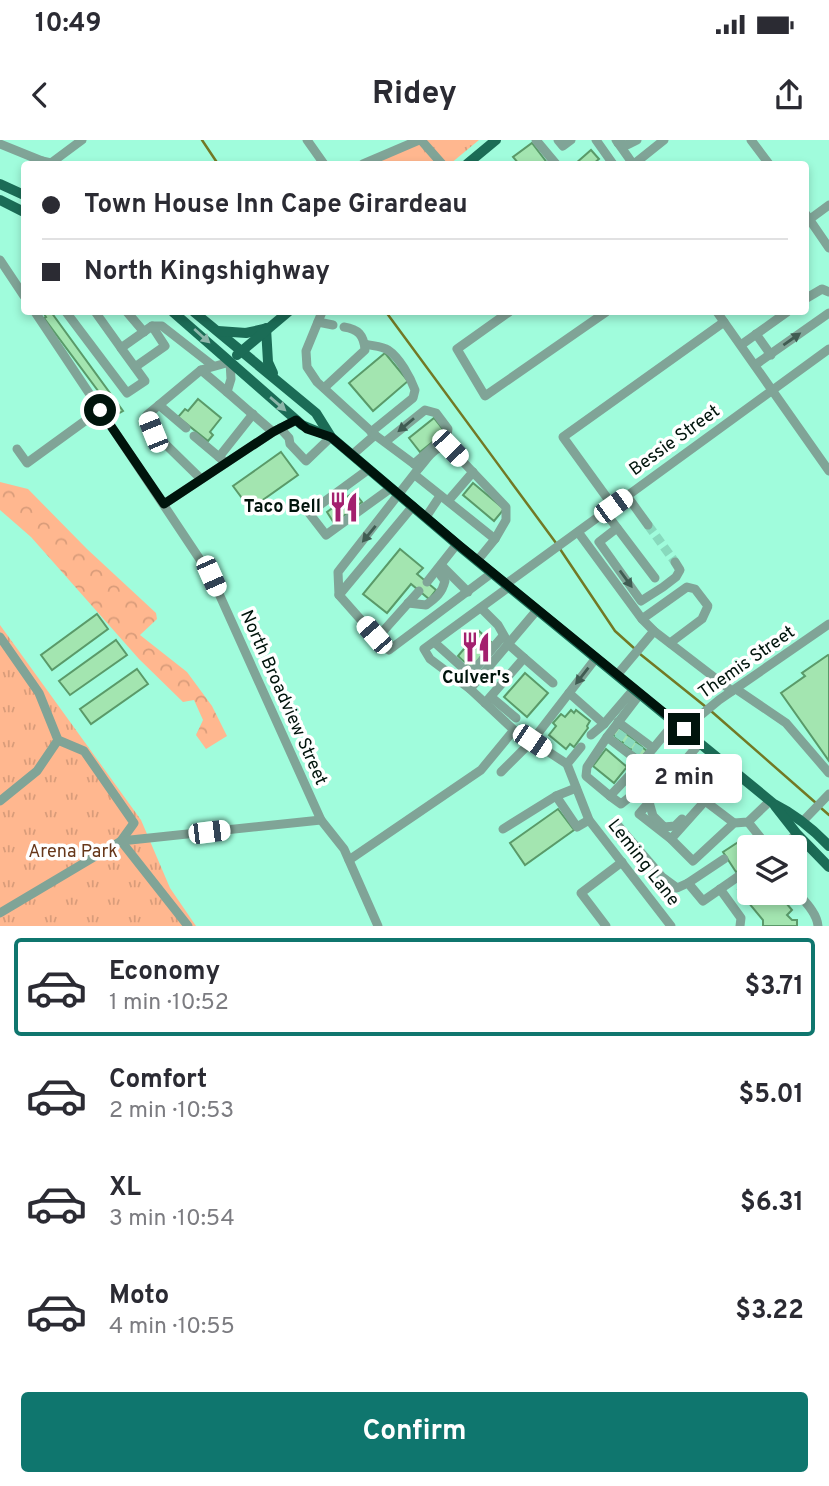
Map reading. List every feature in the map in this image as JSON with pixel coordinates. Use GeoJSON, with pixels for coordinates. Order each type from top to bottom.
{"type":"FeatureCollection","features":[{"type":"Feature","properties":{"kind":"main road"},"geometry":{"type":"LineString","coordinates":[[471,161],[496,140]]}},
{"type":"Feature","properties":{"kind":"main road"},"geometry":{"type":"LineString","coordinates":[[0,184],[21,192]]}},
{"type":"Feature","properties":{"kind":"main road"},"geometry":{"type":"LineString","coordinates":[[0,200],[21,210]]}},
{"type":"Feature","properties":{"kind":"main road"},"geometry":{"type":"LineString","coordinates":[[176,315],[299,423],[331,437],[477,561],[772,802],[797,834],[829,867]]}},
{"type":"Feature","properties":{"kind":"main road"},"geometry":{"type":"LineString","coordinates":[[198,315],[316,413],[331,437]]}},
{"type":"Feature","properties":{"kind":"main road"},"geometry":{"type":"LineString","coordinates":[[230,362],[284,315]]}},
{"type":"Feature","properties":{"kind":"main road"},"geometry":{"type":"LineString","coordinates":[[218,331],[246,333],[267,328]]}},
{"type":"Feature","properties":{"kind":"main road"},"geometry":{"type":"LineString","coordinates":[[267,328],[268,362],[274,376]]}},
{"type":"Feature","properties":{"kind":"main road"},"geometry":{"type":"LineString","coordinates":[[772,802],[807,817],[829,846]]}},
{"type":"Feature","properties":{"kind":"street"},"geometry":{"type":"LineString","coordinates":[[54,161],[82,140]]}},
{"type":"Feature","properties":{"kind":"street"},"geometry":{"type":"LineString","coordinates":[[307,140],[322,161]]}},
{"type":"Feature","properties":{"kind":"street"},"geometry":{"type":"LineString","coordinates":[[370,161],[420,140],[439,161]]}},
{"type":"Feature","properties":{"kind":"street"},"geometry":{"type":"LineString","coordinates":[[536,140],[554,161]]}},
{"type":"Feature","properties":{"kind":"street"},"geometry":{"type":"LineString","coordinates":[[558,140],[563,146],[572,140]]}},
{"type":"Feature","properties":{"kind":"street"},"geometry":{"type":"LineString","coordinates":[[596,140],[611,161]]}},
{"type":"Feature","properties":{"kind":"street"},"geometry":{"type":"LineString","coordinates":[[617,141],[627,145],[638,140]]}},
{"type":"Feature","properties":{"kind":"street"},"geometry":{"type":"LineString","coordinates":[[638,161],[664,140]]}},
{"type":"Feature","properties":{"kind":"street"},"geometry":{"type":"LineString","coordinates":[[751,140],[767,161]]}},
{"type":"Feature","properties":{"kind":"street"},"geometry":{"type":"LineString","coordinates":[[617,141],[632,161]]}},
{"type":"Feature","properties":{"kind":"street"},"geometry":{"type":"LineString","coordinates":[[0,144],[37,161]]}},
{"type":"Feature","properties":{"kind":"street"},"geometry":{"type":"LineString","coordinates":[[809,215],[829,205]]}},
{"type":"Feature","properties":{"kind":"street"},"geometry":{"type":"LineString","coordinates":[[809,219],[829,248]]}},
{"type":"Feature","properties":{"kind":"street"},"geometry":{"type":"LineString","coordinates":[[0,260],[21,292]]}},
{"type":"Feature","properties":{"kind":"street"},"geometry":{"type":"LineString","coordinates":[[809,297],[822,289],[829,292]]}},
{"type":"Feature","properties":{"kind":"street"},"geometry":{"type":"LineString","coordinates":[[755,365],[829,313]]}},
{"type":"Feature","properties":{"kind":"street","name":"North Broadview Street"},"geometry":{"type":"LineString","coordinates":[[37,315],[211,576],[320,820],[344,849],[378,926]]}},
{"type":"Feature","properties":{"kind":"street"},"geometry":{"type":"LineString","coordinates":[[68,315],[127,393],[145,381],[99,315]]}},
{"type":"Feature","properties":{"kind":"street"},"geometry":{"type":"LineString","coordinates":[[131,315],[165,346],[135,367]]}},
{"type":"Feature","properties":{"kind":"street"},"geometry":{"type":"LineString","coordinates":[[321,315],[306,351],[305,360],[312,377],[373,434],[416,469],[444,498],[495,539]]}},
{"type":"Feature","properties":{"kind":"street"},"geometry":{"type":"LineString","coordinates":[[505,315],[457,349],[485,396],[602,315]]}},
{"type":"Feature","properties":{"kind":"street"},"geometry":{"type":"LineString","coordinates":[[741,345],[784,315]]}},
{"type":"Feature","properties":{"kind":"street"},"geometry":{"type":"LineString","coordinates":[[655,578],[617,528],[609,509],[563,437],[723,316],[829,471]]}},
{"type":"Feature","properties":{"kind":"street"},"geometry":{"type":"LineString","coordinates":[[318,323],[333,325]]}},
{"type":"Feature","properties":{"kind":"street"},"geometry":{"type":"LineString","coordinates":[[121,348],[148,329],[162,326],[212,366]]}},
{"type":"Feature","properties":{"kind":"street"},"geometry":{"type":"LineString","coordinates":[[324,388],[365,350],[358,331],[344,327]]}},
{"type":"Feature","properties":{"kind":"street"},"geometry":{"type":"LineString","coordinates":[[756,334],[771,355]]}},
{"type":"Feature","properties":{"kind":"street"},"geometry":{"type":"LineString","coordinates":[[352,455],[413,398],[415,390],[394,356],[384,348],[365,344]]}},
{"type":"Feature","properties":{"kind":"street","name":"Bessie Street"},"geometry":{"type":"LineString","coordinates":[[434,642],[481,608],[548,553],[829,349]]}},
{"type":"Feature","properties":{"kind":"street"},"geometry":{"type":"LineString","coordinates":[[201,480],[153,432],[146,415],[201,370],[230,362],[231,379],[227,392]]}},
{"type":"Feature","properties":{"kind":"street"},"geometry":{"type":"LineString","coordinates":[[201,370],[253,414],[289,438]]}},
{"type":"Feature","properties":{"kind":"street"},"geometry":{"type":"LineString","coordinates":[[159,405],[186,428]]}},
{"type":"Feature","properties":{"kind":"street"},"geometry":{"type":"LineString","coordinates":[[17,449],[27,463],[100,410]]}},
{"type":"Feature","properties":{"kind":"street"},"geometry":{"type":"LineString","coordinates":[[385,442],[425,410],[436,414],[447,427],[447,435],[416,469],[400,495],[338,572],[339,595],[389,650],[492,573]]}},
{"type":"Feature","properties":{"kind":"street"},"geometry":{"type":"LineString","coordinates":[[164,504],[201,480],[222,460],[253,414]]}},
{"type":"Feature","properties":{"kind":"street"},"geometry":{"type":"LineString","coordinates":[[222,460],[277,430],[299,423]]}},
{"type":"Feature","properties":{"kind":"street"},"geometry":{"type":"LineString","coordinates":[[299,423],[289,438],[290,444],[306,461],[331,437]]}},
{"type":"Feature","properties":{"kind":"street"},"geometry":{"type":"LineString","coordinates":[[194,436],[222,460]]}},
{"type":"Feature","properties":{"kind":"street"},"geometry":{"type":"LineString","coordinates":[[416,469],[437,449],[444,446],[450,448],[502,501],[507,511],[506,520],[477,561]]}},
{"type":"Feature","properties":{"kind":"street"},"geometry":{"type":"LineString","coordinates":[[369,469],[309,513],[326,535],[391,488]]}},
{"type":"Feature","properties":{"kind":"street"},"geometry":{"type":"LineString","coordinates":[[426,517],[473,472]]}},
{"type":"Feature","properties":{"kind":"street"},"geometry":{"type":"LineString","coordinates":[[627,496],[648,525]]}},
{"type":"Feature","properties":{"kind":"street"},"geometry":{"type":"LineString","coordinates":[[339,595],[413,506]]}},
{"type":"Feature","properties":{"kind":"street"},"geometry":{"type":"LineString","coordinates":[[617,528],[599,542],[641,601],[676,577],[680,570],[675,562]]}},
{"type":"Feature","properties":{"kind":"street"},"geometry":{"type":"LineString","coordinates":[[576,533],[654,631],[734,690],[786,723],[829,773]]}},
{"type":"Feature","properties":{"kind":"street"},"geometry":{"type":"LineString","coordinates":[[427,582],[457,544]]}},
{"type":"Feature","properties":{"kind":"street"},"geometry":{"type":"LineString","coordinates":[[439,567],[468,592]]}},
{"type":"Feature","properties":{"kind":"street"},"geometry":{"type":"LineString","coordinates":[[408,603],[426,605],[436,598],[445,581],[439,567]]}},
{"type":"Feature","properties":{"kind":"street"},"geometry":{"type":"LineString","coordinates":[[642,619],[687,587],[695,589],[708,606],[702,619],[670,643]]}},
{"type":"Feature","properties":{"kind":"street"},"geometry":{"type":"LineString","coordinates":[[377,638],[419,591]]}},
{"type":"Feature","properties":{"kind":"street"},"geometry":{"type":"LineString","coordinates":[[481,608],[498,625],[507,641],[554,683]]}},
{"type":"Feature","properties":{"kind":"street"},"geometry":{"type":"LineString","coordinates":[[516,718],[470,690],[430,659],[424,649],[434,642],[464,668],[474,670],[537,610]]}},
{"type":"Feature","properties":{"kind":"street","name":"Themis Street"},"geometry":{"type":"LineString","coordinates":[[610,796],[653,748],[679,726],[700,716],[829,624]]}},
{"type":"Feature","properties":{"kind":"street"},"geometry":{"type":"LineString","coordinates":[[617,675],[654,631]]}},
{"type":"Feature","properties":{"kind":"street"},"geometry":{"type":"LineString","coordinates":[[0,637],[39,693],[58,740],[84,751],[134,823],[121,841],[0,913]]}},
{"type":"Feature","properties":{"kind":"street"},"geometry":{"type":"LineString","coordinates":[[470,690],[507,641]]}},
{"type":"Feature","properties":{"kind":"street"},"geometry":{"type":"LineString","coordinates":[[488,700],[524,658]]}},
{"type":"Feature","properties":{"kind":"street"},"geometry":{"type":"LineString","coordinates":[[501,772],[532,741],[596,658]]}},
{"type":"Feature","properties":{"kind":"street"},"geometry":{"type":"LineString","coordinates":[[503,829],[586,776],[587,767],[613,740],[618,722],[637,692]]}},
{"type":"Feature","properties":{"kind":"street"},"geometry":{"type":"LineString","coordinates":[[591,735],[637,692]]}},
{"type":"Feature","properties":{"kind":"street"},"geometry":{"type":"LineString","coordinates":[[569,694],[604,724]]}},
{"type":"Feature","properties":{"kind":"street"},"geometry":{"type":"LineString","coordinates":[[349,860],[481,770],[514,730],[488,700]]}},
{"type":"Feature","properties":{"kind":"street"},"geometry":{"type":"LineString","coordinates":[[618,722],[649,773],[644,781]]}},
{"type":"Feature","properties":{"kind":"street"},"geometry":{"type":"LineString","coordinates":[[0,801],[37,771],[58,740]]}},
{"type":"Feature","properties":{"kind":"street"},"geometry":{"type":"LineString","coordinates":[[613,740],[653,748]]}},
{"type":"Feature","properties":{"kind":"street"},"geometry":{"type":"LineString","coordinates":[[532,741],[567,764],[589,820],[578,827],[556,796]]}},
{"type":"Feature","properties":{"kind":"street"},"geometry":{"type":"LineString","coordinates":[[700,743],[639,814],[671,839],[693,861],[734,823],[748,822],[772,802]]}},
{"type":"Feature","properties":{"kind":"street"},"geometry":{"type":"LineString","coordinates":[[567,764],[581,747]]}},
{"type":"Feature","properties":{"kind":"street"},"geometry":{"type":"LineString","coordinates":[[671,839],[706,797],[711,777],[723,762]]}},
{"type":"Feature","properties":{"kind":"street"},"geometry":{"type":"LineString","coordinates":[[586,776],[621,804],[631,796]]}},
{"type":"Feature","properties":{"kind":"street"},"geometry":{"type":"LineString","coordinates":[[667,781],[711,777]]}},
{"type":"Feature","properties":{"kind":"street"},"geometry":{"type":"LineString","coordinates":[[807,817],[829,793]]}},
{"type":"Feature","properties":{"kind":"street"},"geometry":{"type":"LineString","coordinates":[[649,802],[653,816],[659,823],[671,828],[706,797]]}},
{"type":"Feature","properties":{"kind":"street"},"geometry":{"type":"LineString","coordinates":[[706,797],[734,823]]}},
{"type":"Feature","properties":{"kind":"street"},"geometry":{"type":"LineString","coordinates":[[121,841],[320,820]]}},
{"type":"Feature","properties":{"kind":"street","name":"Leming Lane"},"geometry":{"type":"LineString","coordinates":[[589,820],[671,926]]}},
{"type":"Feature","properties":{"kind":"street"},"geometry":{"type":"LineString","coordinates":[[615,822],[662,877],[677,888],[724,859]]}},
{"type":"Feature","properties":{"kind":"street"},"geometry":{"type":"LineString","coordinates":[[748,822],[758,835]]}},
{"type":"Feature","properties":{"kind":"street"},"geometry":{"type":"LineString","coordinates":[[121,841],[188,926]]}},
{"type":"Feature","properties":{"kind":"street"},"geometry":{"type":"LineString","coordinates":[[606,926],[581,893],[622,862]]}},
{"type":"Feature","properties":{"kind":"street"},"geometry":{"type":"LineString","coordinates":[[688,883],[703,901],[737,877]]}},
{"type":"Feature","properties":{"kind":"street"},"geometry":{"type":"LineString","coordinates":[[720,889],[741,919],[740,926]]}},
{"type":"Feature","properties":{"kind":"street"},"geometry":{"type":"LineString","coordinates":[[807,904],[819,922],[818,926]]}},
{"type":"Feature","properties":{"kind":"green space"},"geometry":{"type":"Polygon","coordinates":[[[425,140],[479,140],[454,161],[377,161],[425,140]]]}},
{"type":"Feature","properties":{"kind":"green space"},"geometry":{"type":"Polygon","coordinates":[[[0,482],[28,489],[156,613],[157,619],[140,635],[187,672],[212,706],[227,736],[206,749],[196,735],[203,720],[194,700],[183,702],[139,659],[31,537],[0,510],[0,482]]]}},
{"type":"Feature","properties":{"kind":"green space","name":"Arena Park"},"geometry":{"type":"Polygon","coordinates":[[[0,625],[141,820],[170,888],[196,926],[0,926],[0,625]]]}},
{"type":"Feature","properties":{"kind":"building"},"geometry":{"type":"Polygon","coordinates":[[[532,143],[546,161],[516,161],[513,157],[532,143]]]}},
{"type":"Feature","properties":{"kind":"building"},"geometry":{"type":"Polygon","coordinates":[[[591,150],[599,159],[597,161],[578,161],[591,150]]]}},
{"type":"Feature","properties":{"kind":"building"},"geometry":{"type":"Polygon","coordinates":[[[45,315],[53,315],[123,411],[116,415],[44,318],[45,315]]]}},
{"type":"Feature","properties":{"kind":"building"},"geometry":{"type":"Polygon","coordinates":[[[385,353],[408,381],[373,411],[349,383],[385,353]]]}},
{"type":"Feature","properties":{"kind":"building"},"geometry":{"type":"Polygon","coordinates":[[[198,399],[221,418],[210,432],[213,435],[208,441],[178,417],[185,409],[188,411],[198,399]]]}},
{"type":"Feature","properties":{"kind":"building"},"geometry":{"type":"Polygon","coordinates":[[[434,418],[445,432],[420,452],[409,438],[434,418]]]}},
{"type":"Feature","properties":{"kind":"building"},"geometry":{"type":"Polygon","coordinates":[[[281,452],[298,475],[250,509],[233,486],[281,452]]]}},
{"type":"Feature","properties":{"kind":"building"},"geometry":{"type":"Polygon","coordinates":[[[473,483],[504,509],[494,521],[463,495],[473,483]]]}},
{"type":"Feature","properties":{"kind":"building","name":"Taco Bell"},"geometry":{"type":"Polygon","coordinates":[[[354,492],[362,502],[334,523],[327,512],[354,492]]]}},
{"type":"Feature","properties":{"kind":"building"},"geometry":{"type":"Polygon","coordinates":[[[400,549],[423,568],[417,574],[436,590],[429,599],[411,584],[387,613],[363,594],[400,549]]]}},
{"type":"Feature","properties":{"kind":"building"},"geometry":{"type":"Polygon","coordinates":[[[97,614],[108,629],[52,670],[41,655],[97,614]]]}},
{"type":"Feature","properties":{"kind":"building","name":"Culver's"},"geometry":{"type":"Polygon","coordinates":[[[479,631],[491,642],[472,669],[458,656],[479,631]]]}},
{"type":"Feature","properties":{"kind":"building"},"geometry":{"type":"Polygon","coordinates":[[[116,640],[127,655],[70,695],[59,681],[116,640]]]}},
{"type":"Feature","properties":{"kind":"building"},"geometry":{"type":"Polygon","coordinates":[[[828,655],[829,761],[781,693],[805,676],[802,673],[828,655]]]}},
{"type":"Feature","properties":{"kind":"building"},"geometry":{"type":"Polygon","coordinates":[[[137,669],[148,684],[91,724],[80,709],[137,669]]]}},
{"type":"Feature","properties":{"kind":"building"},"geometry":{"type":"Polygon","coordinates":[[[525,673],[548,693],[527,717],[504,697],[525,673]]]}},
{"type":"Feature","properties":{"kind":"building"},"geometry":{"type":"Polygon","coordinates":[[[571,710],[574,713],[576,710],[590,721],[574,747],[570,744],[566,749],[549,735],[556,726],[553,723],[561,714],[565,717],[571,710]]]}},
{"type":"Feature","properties":{"kind":"building"},"geometry":{"type":"Polygon","coordinates":[[[617,726],[648,752],[643,759],[611,733],[617,726]]]}},
{"type":"Feature","properties":{"kind":"building"},"geometry":{"type":"Polygon","coordinates":[[[606,749],[627,767],[614,783],[593,766],[606,749]]]}},
{"type":"Feature","properties":{"kind":"building"},"geometry":{"type":"Polygon","coordinates":[[[558,809],[574,830],[525,865],[510,843],[558,809]]]}},
{"type":"Feature","properties":{"kind":"building"},"geometry":{"type":"Polygon","coordinates":[[[737,843],[737,871],[736,872],[723,852],[737,843]]]}},
{"type":"Feature","properties":{"kind":"building"},"geometry":{"type":"Polygon","coordinates":[[[750,905],[788,905],[792,910],[787,915],[792,920],[797,920],[797,926],[763,926],[763,920],[750,905]]]}},
{"type":"Feature","properties":{"kind":"waterway"},"geometry":{"type":"LineString","coordinates":[[202,140],[216,161]]}},
{"type":"Feature","properties":{"kind":"waterway"},"geometry":{"type":"LineString","coordinates":[[388,315],[556,543]]}},
{"type":"Feature","properties":{"kind":"waterway"},"geometry":{"type":"LineString","coordinates":[[560,549],[615,631],[635,649]]}},
{"type":"Feature","properties":{"kind":"waterway"},"geometry":{"type":"LineString","coordinates":[[640,654],[706,707]]}},
{"type":"Feature","properties":{"kind":"waterway"},"geometry":{"type":"LineString","coordinates":[[711,711],[816,803]]}},
{"type":"Feature","properties":{"kind":"waterway"},"geometry":{"type":"LineString","coordinates":[[821,808],[829,815]]}},
{"type":"Feature","properties":{"kind":"tunnel"},"geometry":{"type":"LineString","coordinates":[[648,525],[675,562]]}},
{"type":"Feature","properties":{"kind":"tunnel"},"geometry":{"type":"LineString","coordinates":[[618,739],[626,728]]}},
{"type":"Feature","properties":{"kind":"tunnel"},"geometry":{"type":"LineString","coordinates":[[627,746],[632,739]]}},
{"type":"Feature","properties":{"kind":"tunnel"},"geometry":{"type":"LineString","coordinates":[[635,753],[640,745]]}},
{"type":"Feature","properties":{"kind":"tunnel"},"geometry":{"type":"LineString","coordinates":[[631,796],[644,781]]}},
{"type":"Feature","properties":{"kind":"place","name":"Taco Bell"},"geometry":{"type":"Point","coordinates":[344,507]}},
{"type":"Feature","properties":{"kind":"place","name":"Culver's"},"geometry":{"type":"Point","coordinates":[476,647]}},
{"type":"Feature","properties":{"kind":"route"},"geometry":{"type":"LineString","coordinates":[[100,410],[164,504],[273,432],[296,420],[307,429],[331,437],[684,729]]}}]}
